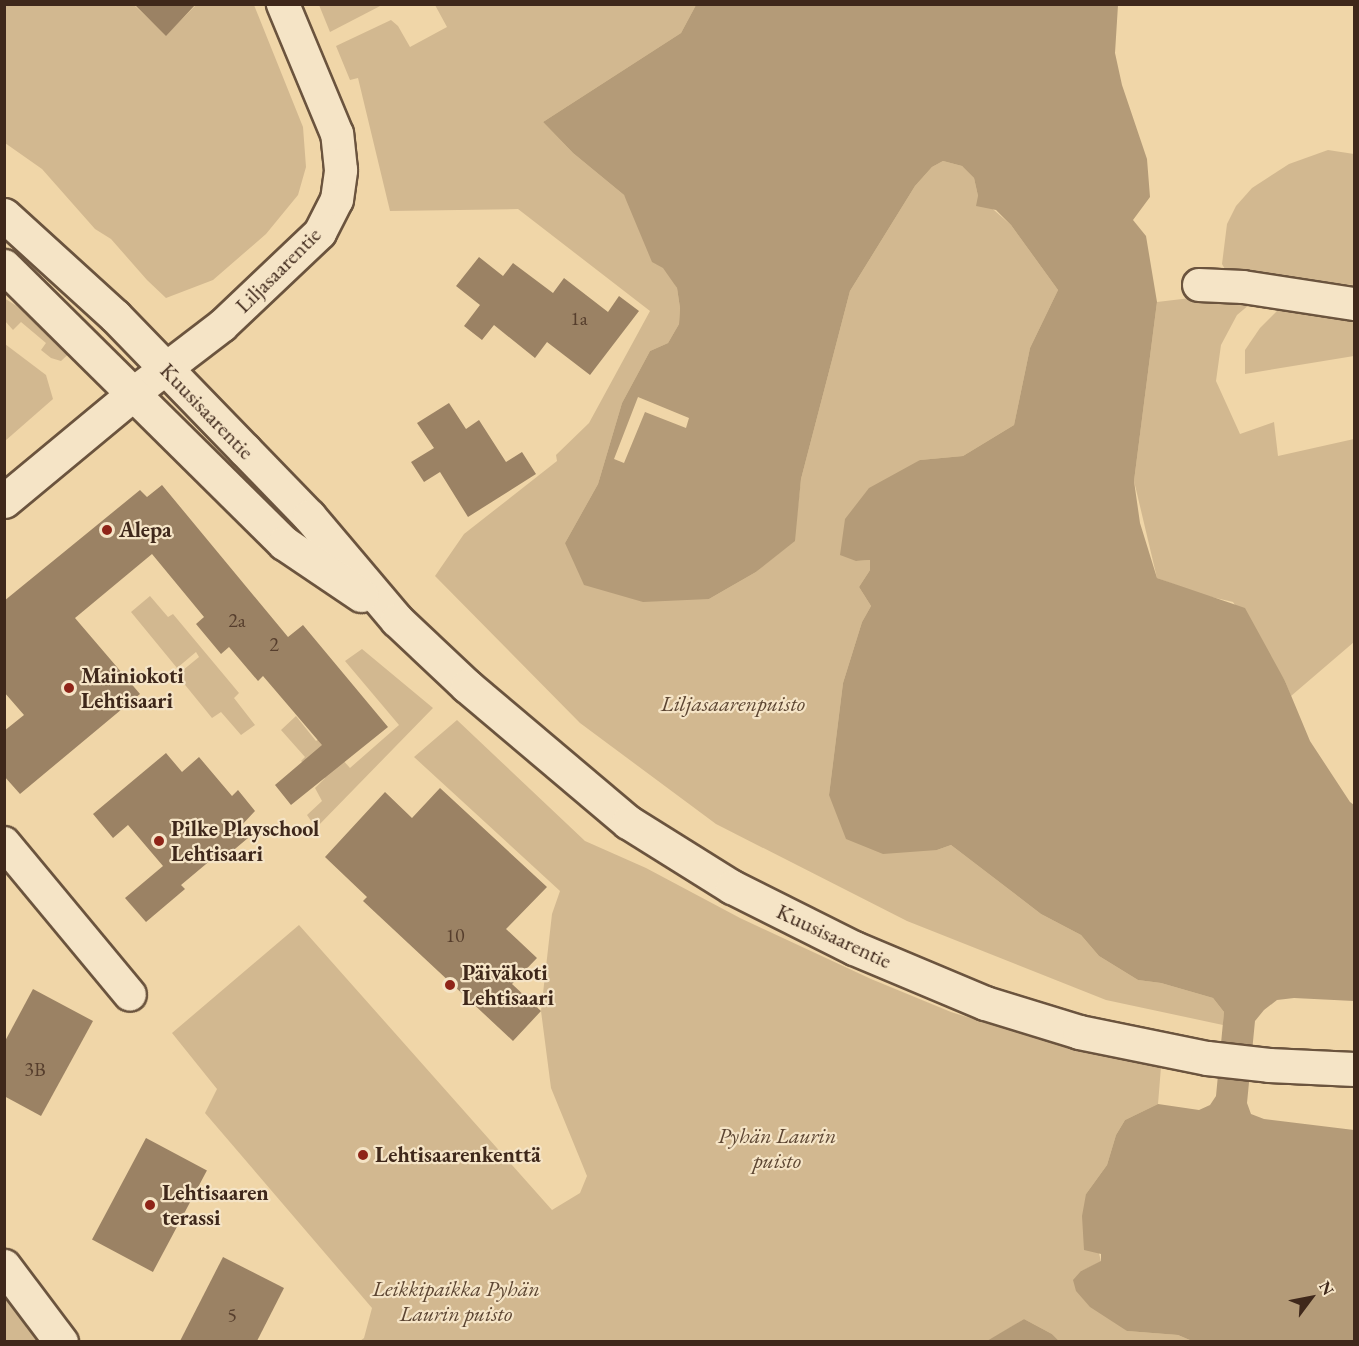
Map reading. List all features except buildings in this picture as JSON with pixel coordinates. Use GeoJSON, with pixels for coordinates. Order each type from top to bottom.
{"type":"FeatureCollection","features":[{"type":"Feature","properties":{"kind":"main road","name":"Kuusisaarentie"},"geometry":{"type":"LineString","coordinates":[[4,215],[115,316],[309,516],[397,620],[466,686],[628,822],[732,887],[854,948],[985,1003],[1079,1032],[1207,1058],[1269,1065],[1354,1069]]}},
{"type":"Feature","properties":{"kind":"main road","name":"Kuusisaarentie"},"geometry":{"type":"LineString","coordinates":[[4,266],[284,543],[397,620]]}},
{"type":"Feature","properties":{"kind":"main road"},"geometry":{"type":"LineString","coordinates":[[4,501],[133,394]]}},
{"type":"Feature","properties":{"kind":"main road"},"geometry":{"type":"LineString","coordinates":[[4,1266],[61,1341]]}},
{"type":"Feature","properties":{"kind":"street","name":"Liljasaarentie"},"geometry":{"type":"LineString","coordinates":[[133,394],[222,326],[320,233],[337,200],[341,170],[337,134],[283,4]]}},
{"type":"Feature","properties":{"kind":"street"},"geometry":{"type":"LineString","coordinates":[[1199,285],[1243,287],[1354,304]]}},
{"type":"Feature","properties":{"kind":"street"},"geometry":{"type":"LineString","coordinates":[[4,843],[130,995]]}},
{"type":"Feature","properties":{"kind":"green space"},"geometry":{"type":"Polygon","coordinates":[[[319,4],[384,4],[330,32],[319,5],[319,4]]]}},
{"type":"Feature","properties":{"kind":"green space"},"geometry":{"type":"Polygon","coordinates":[[[5,5],[134,5],[166,35],[196,5],[254,5],[303,127],[306,167],[298,195],[266,234],[213,280],[166,298],[111,239],[95,229],[42,169],[5,143],[5,5]]]}},
{"type":"Feature","properties":{"kind":"green space","name":"Liljasaarenpuisto"},"geometry":{"type":"Polygon","coordinates":[[[435,5],[696,5],[681,33],[543,122],[573,153],[624,195],[677,288],[680,308],[679,324],[668,343],[650,351],[622,403],[598,484],[565,543],[709,599],[756,572],[794,541],[801,479],[850,291],[915,186],[932,167],[943,161],[962,166],[974,178],[978,196],[1011,225],[1058,290],[1030,348],[1014,425],[963,456],[920,460],[856,561],[870,560],[870,570],[859,587],[871,606],[862,622],[843,683],[829,795],[937,850],[951,845],[1041,914],[1081,935],[1099,956],[1138,980],[1161,983],[1213,998],[1224,1012],[1223,1025],[1106,1000],[907,921],[716,824],[580,723],[435,576],[464,534],[557,461],[556,455],[589,423],[650,311],[518,209],[390,211],[358,78],[350,80],[336,46],[391,20],[398,26],[410,47],[447,27],[435,5]]]}},
{"type":"Feature","properties":{"kind":"green space"},"geometry":{"type":"Polygon","coordinates":[[[1328,150],[1354,154],[1354,285],[1226,271],[1222,264],[1227,224],[1236,206],[1252,188],[1289,164],[1328,150]]]}},
{"type":"Feature","properties":{"kind":"green space"},"geometry":{"type":"Polygon","coordinates":[[[1199,297],[1256,299],[1237,315],[1221,345],[1216,381],[1240,434],[1274,422],[1278,456],[1354,439],[1354,642],[1291,696],[1285,681],[1233,602],[1203,595],[1157,578],[1134,481],[1157,302],[1199,297]]]}},
{"type":"Feature","properties":{"kind":"green space"},"geometry":{"type":"Polygon","coordinates":[[[4,298],[55,330],[75,348],[61,361],[51,358],[41,350],[46,343],[21,322],[13,330],[5,321],[4,298]]]}},
{"type":"Feature","properties":{"kind":"green space"},"geometry":{"type":"Polygon","coordinates":[[[1281,307],[1354,319],[1354,356],[1245,374],[1245,350],[1260,328],[1281,307]]]}},
{"type":"Feature","properties":{"kind":"green space"},"geometry":{"type":"Polygon","coordinates":[[[5,344],[46,375],[53,399],[5,441],[5,344]]]}},
{"type":"Feature","properties":{"kind":"green space"},"geometry":{"type":"Polygon","coordinates":[[[150,596],[168,617],[173,614],[239,693],[234,698],[255,725],[241,735],[221,712],[212,718],[177,675],[199,657],[196,652],[177,668],[131,612],[150,596]]]}},
{"type":"Feature","properties":{"kind":"green space"},"geometry":{"type":"Polygon","coordinates":[[[362,649],[433,708],[316,828],[307,815],[322,801],[315,788],[325,778],[318,769],[313,772],[301,761],[305,757],[281,730],[296,716],[316,741],[322,737],[350,768],[399,725],[345,661],[362,649]]]}},
{"type":"Feature","properties":{"kind":"green space","name":"Pyhän Laurin puisto"},"geometry":{"type":"Polygon","coordinates":[[[457,720],[585,841],[646,868],[740,918],[871,979],[951,1012],[1038,1039],[1161,1067],[1158,1104],[1125,1120],[1116,1135],[1107,1165],[1086,1194],[1101,1262],[1081,1271],[1127,1331],[1178,1335],[1192,1341],[1059,1341],[1052,1334],[1024,1319],[987,1342],[360,1341],[364,1338],[372,1308],[205,1113],[217,1089],[172,1033],[299,925],[552,1210],[580,1193],[587,1176],[551,1088],[541,1011],[552,914],[560,891],[414,757],[457,720]]]}},
{"type":"Feature","properties":{"kind":"green space"},"geometry":{"type":"Polygon","coordinates":[[[5,1292],[41,1341],[5,1341],[5,1292]]]}},
{"type":"Feature","properties":{"kind":"shaded area"},"geometry":{"type":"Polygon","coordinates":[[[696,5],[1118,5],[1115,53],[1122,85],[1147,159],[1150,197],[1133,220],[1146,236],[1157,302],[1134,481],[1140,523],[1157,578],[1245,608],[1285,681],[1310,741],[1354,805],[1354,1001],[1294,998],[1277,1000],[1264,1010],[1255,1021],[1247,1103],[1251,1114],[1264,1119],[1354,1130],[1354,1341],[1192,1341],[1178,1335],[1127,1331],[1090,1307],[1076,1291],[1073,1280],[1081,1271],[1101,1261],[1101,1254],[1084,1250],[1082,1216],[1086,1194],[1107,1165],[1116,1135],[1125,1120],[1158,1104],[1199,1110],[1210,1105],[1216,1096],[1224,1012],[1213,998],[1161,983],[1138,980],[1099,956],[1081,935],[1041,914],[951,845],[937,850],[883,854],[846,839],[829,795],[843,683],[862,622],[871,606],[859,587],[870,570],[870,560],[856,561],[840,555],[845,519],[869,488],[920,460],[963,456],[1014,425],[1030,348],[1058,290],[1011,225],[996,210],[976,206],[978,196],[974,178],[962,166],[943,161],[932,167],[915,186],[850,291],[801,479],[795,541],[756,572],[709,599],[643,602],[584,585],[565,543],[598,484],[622,403],[650,351],[668,343],[679,324],[680,308],[677,288],[663,268],[652,262],[624,195],[573,153],[543,122],[681,33],[696,5]]]}},
{"type":"Feature","properties":{"kind":"shaded area"},"geometry":{"type":"Polygon","coordinates":[[[1024,1319],[1052,1334],[1059,1341],[987,1341],[1024,1319]]]}},
{"type":"Feature","properties":{"kind":"pier"},"geometry":{"type":"Polygon","coordinates":[[[638,397],[689,418],[686,428],[645,412],[624,463],[614,459],[638,397]]]}},
{"type":"Feature","properties":{"kind":"place","name":"Alepa"},"geometry":{"type":"Point","coordinates":[107,530]}},
{"type":"Feature","properties":{"kind":"place","name":"Mainiokoti Lehtisaari"},"geometry":{"type":"Point","coordinates":[69,688]}},
{"type":"Feature","properties":{"kind":"place","name":"Pilke Playschool Lehtisaari"},"geometry":{"type":"Point","coordinates":[159,841]}},
{"type":"Feature","properties":{"kind":"place","name":"Päiväkoti Lehtisaari"},"geometry":{"type":"Point","coordinates":[450,985]}},
{"type":"Feature","properties":{"kind":"place","name":"Lehtisaarenkenttä"},"geometry":{"type":"Point","coordinates":[363,1155]}},
{"type":"Feature","properties":{"kind":"place","name":"Lehtisaaren terassi"},"geometry":{"type":"Point","coordinates":[150,1205]}},
{"type":"Feature","properties":{"kind":"park label","name":"Leikkipaikka Pyhän Laurin puisto"},"geometry":{"type":"Point","coordinates":[456,1300]}}]}
